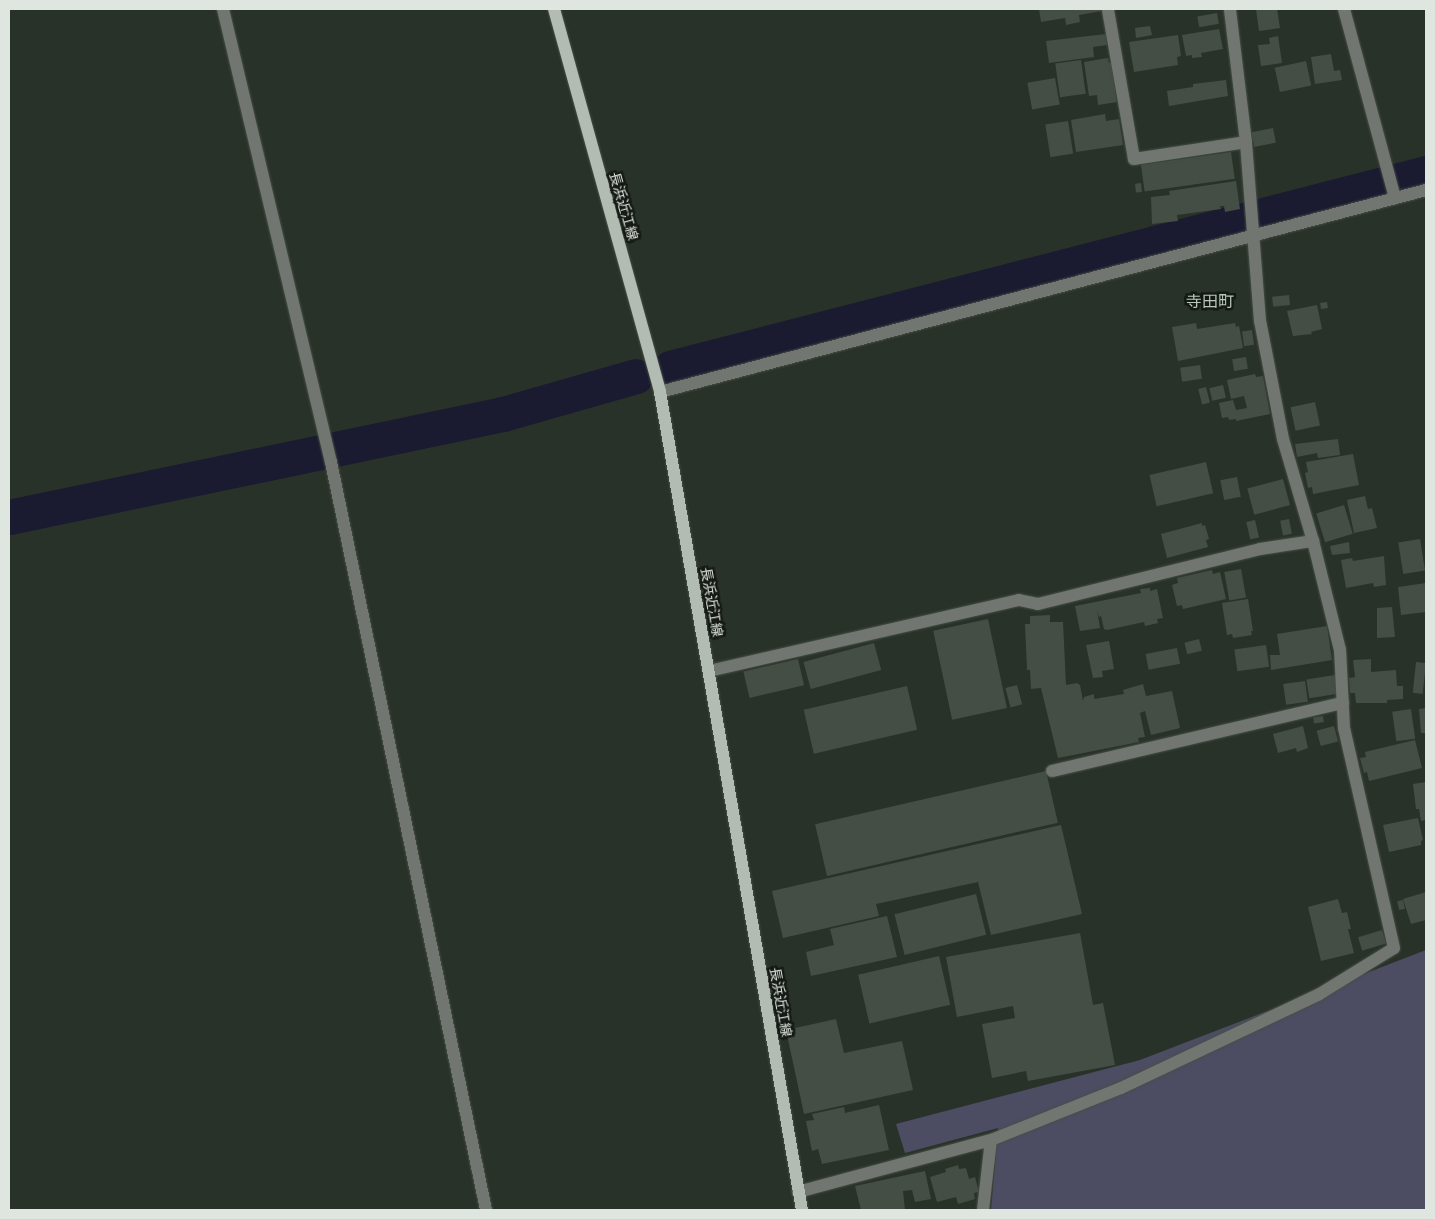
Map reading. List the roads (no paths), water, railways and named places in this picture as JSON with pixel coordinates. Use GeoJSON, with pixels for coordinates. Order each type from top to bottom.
{"type":"FeatureCollection","features":[{"type":"Feature","properties":{"kind":"main road","name":"長浜近江線"},"geometry":{"type":"LineString","coordinates":[[554,9],[660,392],[802,1210]]}},
{"type":"Feature","properties":{"kind":"street"},"geometry":{"type":"LineString","coordinates":[[223,9],[328,448],[486,1210]]}},
{"type":"Feature","properties":{"kind":"street"},"geometry":{"type":"LineString","coordinates":[[798,1192],[991,1140],[1121,1088],[1309,999],[1394,948],[1344,728],[1340,650],[1313,541],[1283,439],[1260,321],[1253,232],[1249,210],[1246,142],[1230,9]]}},
{"type":"Feature","properties":{"kind":"street"},"geometry":{"type":"LineString","coordinates":[[1344,9],[1392,188]]}},
{"type":"Feature","properties":{"kind":"street"},"geometry":{"type":"LineString","coordinates":[[1108,10],[1134,159],[1246,142]]}},
{"type":"Feature","properties":{"kind":"street"},"geometry":{"type":"LineString","coordinates":[[660,392],[1253,232],[1392,188],[1426,190]]}},
{"type":"Feature","properties":{"kind":"street"},"geometry":{"type":"LineString","coordinates":[[709,671],[1019,600],[1038,604],[1260,549],[1313,541]]}},
{"type":"Feature","properties":{"kind":"street"},"geometry":{"type":"LineString","coordinates":[[1052,771],[1343,703]]}},
{"type":"Feature","properties":{"kind":"street"},"geometry":{"type":"LineString","coordinates":[[982,1210],[991,1140]]}},
{"type":"Feature","properties":{"kind":"waterway"},"geometry":{"type":"LineString","coordinates":[[670,368],[1426,173]]}},
{"type":"Feature","properties":{"kind":"waterway"},"geometry":{"type":"LineString","coordinates":[[9,517],[503,414],[636,376]]}},
{"type":"Feature","properties":{"kind":"district","name":"寺田町"},"geometry":{"type":"Point","coordinates":[1210,302]}}]}
